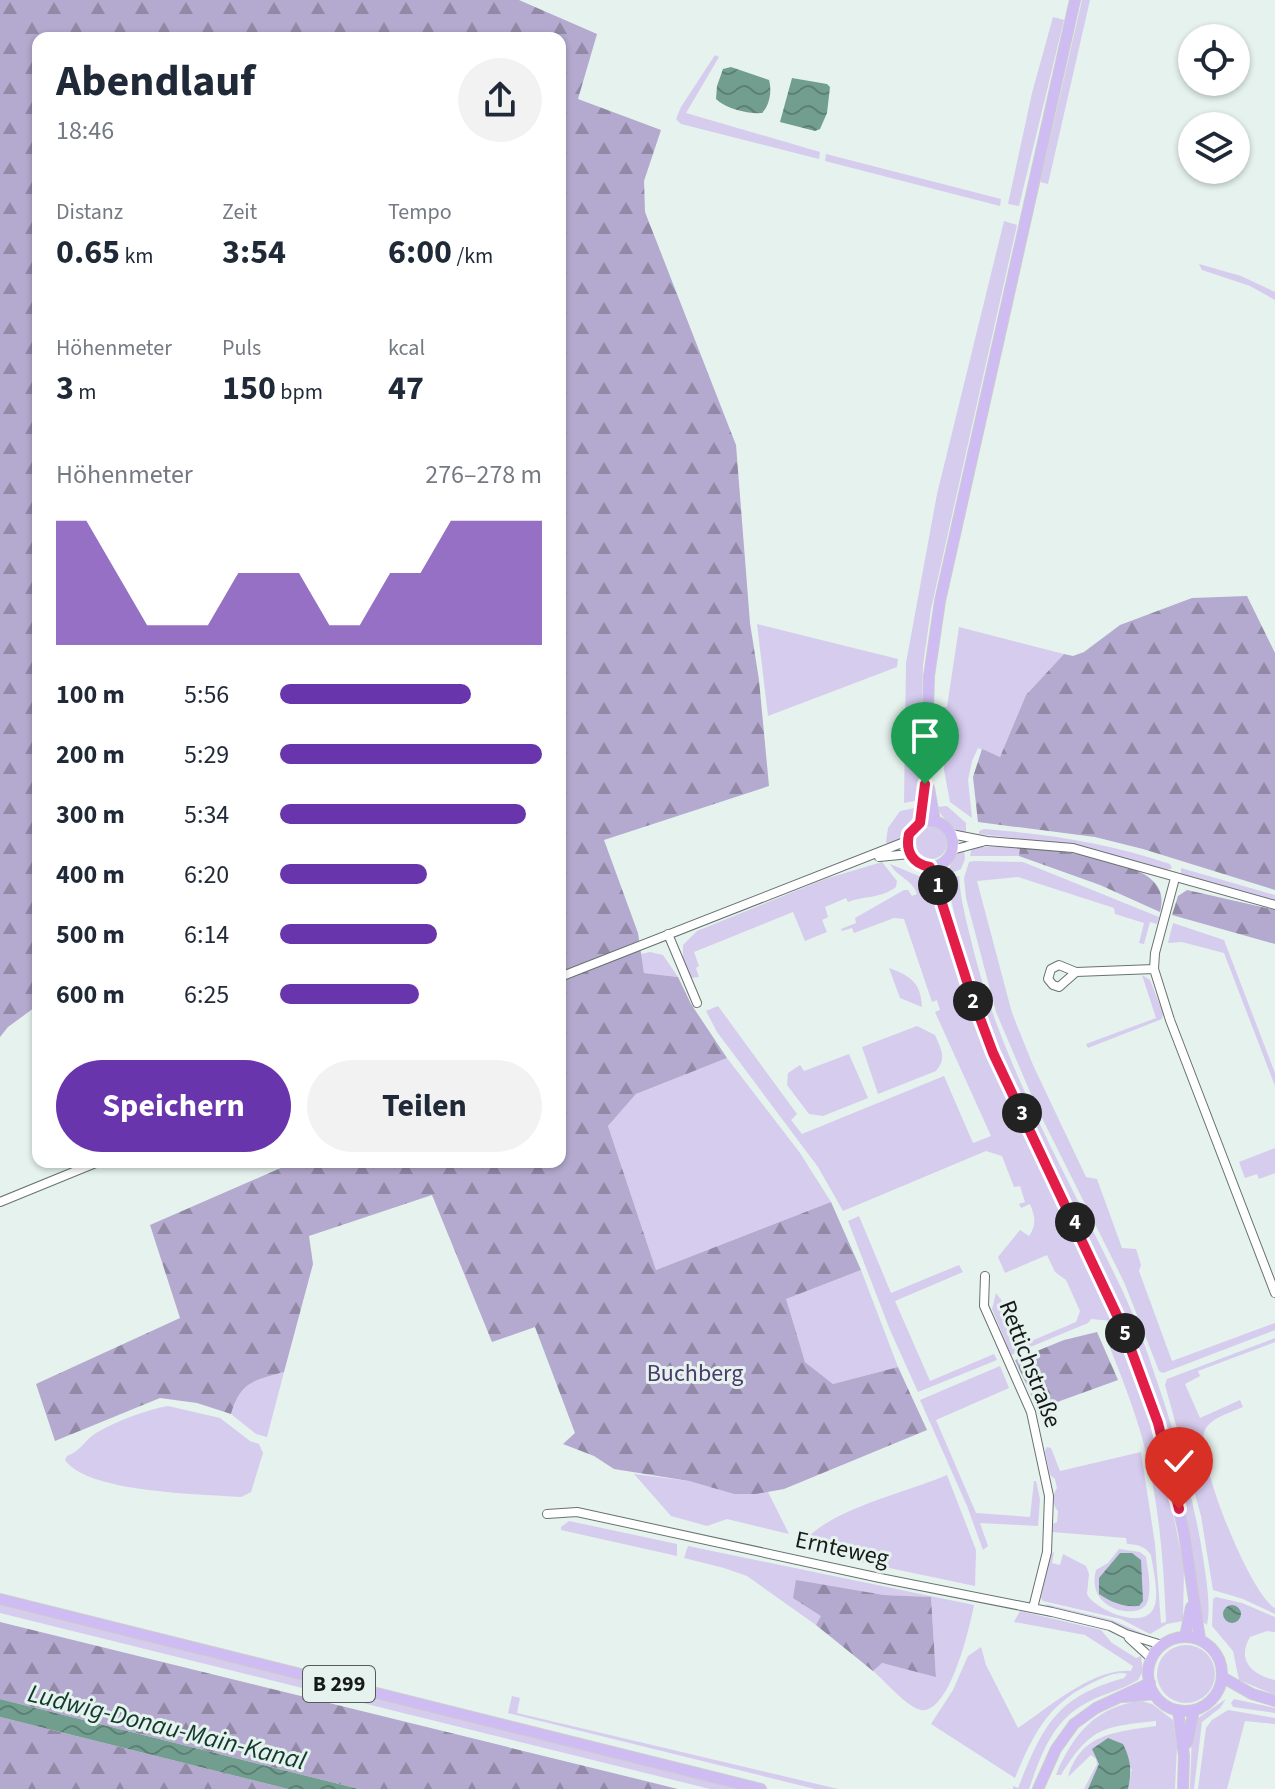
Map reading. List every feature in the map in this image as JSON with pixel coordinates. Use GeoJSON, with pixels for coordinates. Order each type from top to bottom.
{"type":"FeatureCollection","features":[{"type":"Feature","properties":{"kind":"main road"},"geometry":{"type":"LineString","coordinates":[[920,823],[926,770],[929,676],[940,601],[1075,0]]}},
{"type":"Feature","properties":{"kind":"main road"},"geometry":{"type":"LineString","coordinates":[[926,770],[935,821]]}},
{"type":"Feature","properties":{"kind":"main road"},"geometry":{"type":"LineString","coordinates":[[944,862],[930,867],[919,864],[910,854],[907,841],[911,831],[920,823],[935,821],[944,825],[951,834],[952,850],[944,862],[944,905]]}},
{"type":"Feature","properties":{"kind":"main road"},"geometry":{"type":"LineString","coordinates":[[930,867],[993,1053],[1105,1286],[1149,1397],[1176,1497],[1200,1639]]}},
{"type":"Feature","properties":{"kind":"main road"},"geometry":{"type":"LineString","coordinates":[[1185,1637],[1192,1597]]}},
{"type":"Feature","properties":{"kind":"main road","name":"B 299"},"geometry":{"type":"LineString","coordinates":[[0,1599],[761,1789]]}},
{"type":"Feature","properties":{"kind":"main road"},"geometry":{"type":"LineString","coordinates":[[1185,1637],[1200,1639],[1217,1654],[1221,1665],[1222,1677],[1217,1694],[1207,1704],[1194,1710],[1178,1710],[1164,1704],[1152,1688],[1152,1659],[1162,1645],[1185,1637]]}},
{"type":"Feature","properties":{"kind":"main road"},"geometry":{"type":"LineString","coordinates":[[1222,1677],[1252,1694],[1275,1701]]}},
{"type":"Feature","properties":{"kind":"main road"},"geometry":{"type":"LineString","coordinates":[[1040,1789],[1049,1764],[1074,1724],[1096,1708],[1152,1688]]}},
{"type":"Feature","properties":{"kind":"main road"},"geometry":{"type":"LineString","coordinates":[[1217,1694],[1252,1694]]}},
{"type":"Feature","properties":{"kind":"main road"},"geometry":{"type":"LineString","coordinates":[[1178,1710],[1184,1756],[1183,1789]]}},
{"type":"Feature","properties":{"kind":"main road"},"geometry":{"type":"LineString","coordinates":[[1184,1756],[1194,1710]]}},
{"type":"Feature","properties":{"kind":"street"},"geometry":{"type":"LineString","coordinates":[[951,834],[987,841],[1073,848],[1275,905]]}},
{"type":"Feature","properties":{"kind":"street"},"geometry":{"type":"LineString","coordinates":[[566,975],[907,841]]}},
{"type":"Feature","properties":{"kind":"street"},"geometry":{"type":"LineString","coordinates":[[952,850],[987,841]]}},
{"type":"Feature","properties":{"kind":"street"},"geometry":{"type":"LineString","coordinates":[[864,859],[910,854]]}},
{"type":"Feature","properties":{"kind":"street"},"geometry":{"type":"LineString","coordinates":[[1175,878],[1155,953],[1154,969],[1170,1020],[1275,1293]]}},
{"type":"Feature","properties":{"kind":"street"},"geometry":{"type":"LineString","coordinates":[[668,934],[697,1003]]}},
{"type":"Feature","properties":{"kind":"street"},"geometry":{"type":"LineString","coordinates":[[1076,972],[1154,969]]}},
{"type":"Feature","properties":{"kind":"street"},"geometry":{"type":"LineString","coordinates":[[0,1202],[83,1168]]}},
{"type":"Feature","properties":{"kind":"street","name":"Rettichstraße"},"geometry":{"type":"LineString","coordinates":[[985,1276],[984,1306],[1035,1423],[1049,1496],[1047,1552],[1033,1608]]}},
{"type":"Feature","properties":{"kind":"street","name":"Ernteweg"},"geometry":{"type":"LineString","coordinates":[[547,1514],[577,1512],[1033,1608],[1110,1626],[1162,1645]]}},
{"type":"Feature","properties":{"kind":"street","name":"Ernteweg"},"geometry":{"type":"LineString","coordinates":[[1126,1634],[1152,1659]]}},
{"type":"Feature","properties":{"kind":"shaded area"},"geometry":{"type":"Polygon","coordinates":[[[1082,0],[1090,0],[1048,184],[1040,182],[1082,0]]]}},
{"type":"Feature","properties":{"kind":"shaded area"},"geometry":{"type":"Polygon","coordinates":[[[1053,17],[1064,20],[1019,206],[1008,204],[1032,93],[1053,17]]]}},
{"type":"Feature","properties":{"kind":"shaded area"},"geometry":{"type":"Polygon","coordinates":[[[715,55],[719,57],[686,113],[820,152],[819,159],[681,124],[676,119],[715,55]]]}},
{"type":"Feature","properties":{"kind":"shaded area"},"geometry":{"type":"Polygon","coordinates":[[[826,154],[1001,199],[1000,206],[825,161],[826,154]]]}},
{"type":"Feature","properties":{"kind":"shaded area"},"geometry":{"type":"Polygon","coordinates":[[[1004,221],[1017,225],[931,609],[923,665],[919,800],[904,803],[906,663],[937,494],[1004,221]]]}},
{"type":"Feature","properties":{"kind":"shaded area"},"geometry":{"type":"Polygon","coordinates":[[[1199,264],[1241,276],[1275,292],[1275,300],[1250,286],[1202,270],[1199,264]]]}},
{"type":"Feature","properties":{"kind":"shaded area"},"geometry":{"type":"Polygon","coordinates":[[[757,624],[898,659],[897,667],[768,716],[757,624]]]}},
{"type":"Feature","properties":{"kind":"shaded area"},"geometry":{"type":"Polygon","coordinates":[[[959,627],[1064,654],[1026,695],[1000,757],[978,748],[968,780],[972,818],[950,802],[944,770],[943,707],[947,707],[959,627]]]}},
{"type":"Feature","properties":{"kind":"shaded area"},"geometry":{"type":"Polygon","coordinates":[[[947,806],[966,823],[966,834],[949,824],[937,807],[947,806]]]}},
{"type":"Feature","properties":{"kind":"shaded area"},"geometry":{"type":"Polygon","coordinates":[[[920,807],[909,830],[889,845],[886,842],[888,828],[900,811],[920,807]]]}},
{"type":"Feature","properties":{"kind":"shaded area"},"geometry":{"type":"Polygon","coordinates":[[[931,827],[942,832],[947,843],[942,854],[931,859],[920,854],[915,843],[920,832],[931,827]]]}},
{"type":"Feature","properties":{"kind":"shaded area"},"geometry":{"type":"Polygon","coordinates":[[[984,829],[1101,845],[1170,864],[1172,868],[1167,870],[1081,846],[979,834],[984,829]]]}},
{"type":"Feature","properties":{"kind":"shaded area"},"geometry":{"type":"Polygon","coordinates":[[[1020,846],[1019,856],[970,856],[972,847],[1020,846]]]}},
{"type":"Feature","properties":{"kind":"shaded area"},"geometry":{"type":"Polygon","coordinates":[[[960,851],[964,851],[965,859],[961,869],[947,875],[952,861],[960,851]]]}},
{"type":"Feature","properties":{"kind":"shaded area"},"geometry":{"type":"Polygon","coordinates":[[[882,862],[897,881],[896,887],[879,895],[848,902],[846,898],[825,907],[828,917],[822,920],[827,932],[805,941],[793,912],[694,952],[699,977],[690,978],[683,961],[683,945],[697,931],[825,879],[882,862]]]}},
{"type":"Feature","properties":{"kind":"shaded area"},"geometry":{"type":"Polygon","coordinates":[[[969,862],[1023,862],[1159,917],[1157,924],[1150,922],[1144,944],[1139,943],[1144,923],[1115,914],[1114,908],[1018,877],[977,881],[1012,1013],[1033,1065],[1086,1177],[1097,1179],[1122,1248],[1136,1249],[1141,1265],[1139,1271],[1172,1361],[1275,1323],[1275,1330],[1163,1373],[1159,1371],[1124,1282],[1036,1106],[996,1012],[966,898],[964,878],[969,862]]]}},
{"type":"Feature","properties":{"kind":"shaded area"},"geometry":{"type":"Polygon","coordinates":[[[890,864],[933,880],[959,977],[986,1046],[1018,1119],[1106,1298],[1113,1321],[1091,1319],[1088,1323],[1011,1355],[992,1309],[996,1293],[1002,1301],[998,1304],[1017,1347],[1076,1322],[1080,1311],[1066,1280],[1055,1272],[1047,1255],[1005,1273],[998,1257],[1020,1230],[1029,1236],[1034,1220],[1030,1204],[1021,1208],[1019,1204],[1025,1202],[1020,1186],[1014,1187],[1002,1156],[986,1151],[843,1211],[818,1167],[717,1032],[706,1011],[718,1006],[797,1114],[791,1120],[802,1134],[944,1076],[973,1143],[991,1136],[935,1012],[940,1010],[937,1000],[932,1002],[904,919],[894,918],[854,933],[852,928],[841,929],[856,923],[855,918],[904,890],[912,896],[917,894],[890,864]]]}},
{"type":"Feature","properties":{"kind":"shaded area"},"geometry":{"type":"Polygon","coordinates":[[[1181,868],[1275,895],[1275,901],[1181,875],[1181,868]]]}},
{"type":"Feature","properties":{"kind":"shaded area"},"geometry":{"type":"Polygon","coordinates":[[[959,876],[970,936],[999,1029],[1037,1119],[1124,1294],[1135,1319],[1133,1322],[1125,1319],[1022,1104],[999,1049],[960,937],[947,879],[959,876]]]}},
{"type":"Feature","properties":{"kind":"shaded area"},"geometry":{"type":"Polygon","coordinates":[[[1173,923],[1224,940],[1275,1073],[1275,1086],[1224,953],[1182,942],[1168,943],[1173,923]]]}},
{"type":"Feature","properties":{"kind":"shaded area"},"geometry":{"type":"Polygon","coordinates":[[[650,952],[663,955],[678,977],[644,973],[641,954],[650,952]]]}},
{"type":"Feature","properties":{"kind":"shaded area"},"geometry":{"type":"Polygon","coordinates":[[[889,968],[903,974],[917,986],[922,1007],[900,998],[889,968]]]}},
{"type":"Feature","properties":{"kind":"shaded area"},"geometry":{"type":"Polygon","coordinates":[[[1142,975],[1150,980],[1163,1013],[1162,1019],[1088,1048],[1086,1044],[1156,1018],[1142,975]]]}},
{"type":"Feature","properties":{"kind":"shaded area"},"geometry":{"type":"Polygon","coordinates":[[[917,1026],[935,1035],[942,1053],[939,1066],[936,1071],[878,1094],[862,1047],[917,1026]]]}},
{"type":"Feature","properties":{"kind":"shaded area"},"geometry":{"type":"Polygon","coordinates":[[[849,1054],[868,1098],[823,1116],[809,1114],[787,1085],[788,1073],[800,1065],[804,1071],[849,1054]]]}},
{"type":"Feature","properties":{"kind":"shaded area"},"geometry":{"type":"Polygon","coordinates":[[[727,1058],[800,1153],[831,1202],[656,1270],[608,1126],[636,1094],[727,1058]]]}},
{"type":"Feature","properties":{"kind":"shaded area"},"geometry":{"type":"Polygon","coordinates":[[[1275,1148],[1275,1173],[1259,1179],[1257,1174],[1245,1178],[1239,1162],[1275,1148]]]}},
{"type":"Feature","properties":{"kind":"shaded area"},"geometry":{"type":"Polygon","coordinates":[[[859,1216],[891,1293],[959,1265],[963,1272],[895,1301],[930,1381],[994,1354],[997,1360],[918,1392],[890,1330],[848,1221],[859,1216]]]}},
{"type":"Feature","properties":{"kind":"shaded area"},"geometry":{"type":"Polygon","coordinates":[[[861,1270],[898,1367],[833,1384],[805,1362],[785,1299],[861,1270]]]}},
{"type":"Feature","properties":{"kind":"shaded area"},"geometry":{"type":"Polygon","coordinates":[[[1135,1326],[1140,1332],[1159,1388],[1192,1500],[1207,1582],[1207,1625],[1200,1620],[1190,1545],[1166,1437],[1130,1331],[1135,1326]]]}},
{"type":"Feature","properties":{"kind":"shaded area"},"geometry":{"type":"Polygon","coordinates":[[[1108,1331],[1120,1334],[1130,1370],[1147,1406],[1163,1463],[1184,1568],[1183,1621],[1167,1624],[1150,1634],[1121,1619],[1041,1598],[1050,1555],[1054,1552],[1052,1563],[1060,1565],[1063,1554],[1086,1566],[1089,1574],[1087,1594],[1098,1606],[1117,1615],[1137,1618],[1152,1611],[1156,1584],[1151,1555],[1146,1549],[1127,1544],[1126,1538],[1052,1532],[1053,1524],[1057,1522],[1058,1511],[1053,1500],[1057,1488],[1055,1479],[1050,1475],[1045,1451],[1047,1447],[1051,1448],[1060,1471],[1141,1452],[1155,1544],[1161,1623],[1166,1622],[1156,1501],[1135,1414],[1106,1338],[1108,1331]]]}},
{"type":"Feature","properties":{"kind":"shaded area"},"geometry":{"type":"Polygon","coordinates":[[[1275,1338],[1275,1342],[1198,1371],[1200,1376],[1185,1384],[1200,1418],[1240,1400],[1243,1407],[1210,1423],[1204,1433],[1204,1448],[1208,1470],[1228,1526],[1253,1579],[1275,1608],[1275,1614],[1243,1599],[1213,1590],[1201,1516],[1165,1385],[1167,1379],[1275,1338]]]}},
{"type":"Feature","properties":{"kind":"shaded area"},"geometry":{"type":"Polygon","coordinates":[[[1000,1366],[1009,1388],[936,1420],[976,1513],[1030,1517],[1036,1481],[1040,1499],[1038,1526],[980,1523],[988,1546],[983,1550],[920,1400],[1000,1366]]]}},
{"type":"Feature","properties":{"kind":"shaded area"},"geometry":{"type":"Polygon","coordinates":[[[284,1372],[267,1437],[256,1434],[231,1414],[235,1403],[250,1384],[284,1372]]]}},
{"type":"Feature","properties":{"kind":"shaded area"},"geometry":{"type":"Polygon","coordinates":[[[168,1406],[220,1418],[250,1441],[259,1444],[263,1453],[251,1492],[241,1497],[147,1490],[97,1479],[78,1471],[65,1460],[104,1429],[141,1413],[168,1406]]]}},
{"type":"Feature","properties":{"kind":"shaded area"},"geometry":{"type":"Polygon","coordinates":[[[634,1474],[689,1481],[734,1494],[768,1492],[789,1534],[727,1519],[707,1526],[671,1516],[634,1474]]]}},
{"type":"Feature","properties":{"kind":"shaded area"},"geometry":{"type":"Polygon","coordinates":[[[947,1475],[976,1550],[975,1586],[799,1549],[825,1524],[845,1513],[947,1475]]]}},
{"type":"Feature","properties":{"kind":"shaded area"},"geometry":{"type":"Polygon","coordinates":[[[569,1521],[677,1544],[677,1556],[561,1530],[569,1521]]]}},
{"type":"Feature","properties":{"kind":"shaded area"},"geometry":{"type":"Polygon","coordinates":[[[688,1546],[974,1605],[963,1649],[949,1684],[941,1698],[931,1707],[921,1710],[903,1699],[873,1671],[881,1663],[936,1676],[931,1597],[884,1595],[796,1581],[822,1617],[816,1625],[747,1576],[684,1558],[688,1546]]]}},
{"type":"Feature","properties":{"kind":"shaded area"},"geometry":{"type":"Polygon","coordinates":[[[1119,1549],[1140,1552],[1146,1557],[1149,1580],[1147,1603],[1135,1611],[1115,1609],[1105,1603],[1098,1595],[1095,1584],[1096,1570],[1108,1563],[1119,1549]]]}},
{"type":"Feature","properties":{"kind":"shaded area"},"geometry":{"type":"Polygon","coordinates":[[[1213,1599],[1242,1603],[1275,1617],[1275,1632],[1267,1631],[1250,1637],[1245,1653],[1254,1671],[1275,1680],[1275,1695],[1239,1680],[1233,1651],[1212,1626],[1213,1599]]]}},
{"type":"Feature","properties":{"kind":"shaded area"},"geometry":{"type":"Polygon","coordinates":[[[1045,1604],[1112,1620],[1147,1638],[1112,1622],[1052,1609],[1045,1604]]]}},
{"type":"Feature","properties":{"kind":"shaded area"},"geometry":{"type":"Polygon","coordinates":[[[0,1605],[741,1789],[710,1789],[0,1613],[0,1605]]]}},
{"type":"Feature","properties":{"kind":"shaded area"},"geometry":{"type":"Polygon","coordinates":[[[1020,1611],[1101,1630],[1112,1643],[1136,1658],[1141,1656],[1143,1671],[1138,1680],[1088,1702],[1062,1722],[1048,1743],[1029,1789],[1013,1789],[1013,1786],[1018,1788],[1035,1748],[1054,1717],[1082,1695],[1127,1674],[1098,1680],[1055,1708],[1037,1732],[1015,1778],[931,1724],[953,1690],[968,1656],[981,1647],[986,1665],[1018,1728],[1087,1682],[1117,1671],[1131,1671],[1133,1666],[1085,1635],[1014,1622],[1020,1611]]]}},
{"type":"Feature","properties":{"kind":"shaded area"},"geometry":{"type":"Polygon","coordinates":[[[1186,1645],[1206,1654],[1215,1674],[1206,1694],[1186,1703],[1166,1694],[1157,1674],[1166,1654],[1186,1645]]]}},
{"type":"Feature","properties":{"kind":"shaded area"},"geometry":{"type":"Polygon","coordinates":[[[512,1696],[520,1698],[517,1713],[838,1789],[815,1789],[508,1713],[512,1696]]]}},
{"type":"Feature","properties":{"kind":"shaded area"},"geometry":{"type":"Polygon","coordinates":[[[1226,1699],[1202,1722],[1194,1789],[1190,1789],[1195,1720],[1226,1699]]]}},
{"type":"Feature","properties":{"kind":"shaded area"},"geometry":{"type":"Polygon","coordinates":[[[1234,1699],[1275,1708],[1275,1713],[1233,1707],[1231,1703],[1234,1699]]]}},
{"type":"Feature","properties":{"kind":"shaded area"},"geometry":{"type":"Polygon","coordinates":[[[1142,1701],[1152,1704],[1173,1720],[1177,1746],[1175,1789],[1128,1789],[1132,1769],[1099,1759],[1099,1769],[1088,1789],[1084,1789],[1097,1764],[1091,1755],[1068,1777],[1074,1762],[1092,1743],[1115,1733],[1156,1726],[1156,1721],[1123,1725],[1100,1732],[1081,1747],[1061,1775],[1056,1775],[1070,1747],[1088,1724],[1112,1709],[1142,1701]]]}},
{"type":"Feature","properties":{"kind":"shaded area"},"geometry":{"type":"Polygon","coordinates":[[[1228,1710],[1275,1718],[1275,1724],[1245,1721],[1227,1789],[1198,1789],[1206,1728],[1228,1710]]]}},
{"type":"Feature","properties":{"kind":"green space","name":"Buchberg"},"geometry":{"type":"Polygon","coordinates":[[[0,0],[519,0],[597,34],[578,99],[661,130],[644,181],[645,212],[736,445],[750,623],[769,786],[604,840],[638,933],[644,973],[678,977],[691,1004],[727,1058],[636,1094],[608,1126],[656,1270],[831,1202],[861,1270],[786,1299],[805,1362],[833,1384],[898,1367],[927,1430],[784,1489],[756,1494],[734,1494],[689,1481],[614,1469],[594,1456],[563,1444],[575,1433],[535,1327],[492,1342],[432,1195],[309,1236],[313,1264],[284,1372],[250,1384],[239,1395],[231,1414],[197,1403],[160,1398],[55,1441],[36,1384],[180,1318],[150,1225],[281,1168],[566,1168],[566,32],[32,32],[32,1009],[0,1037],[0,0]]]}},
{"type":"Feature","properties":{"kind":"green space"},"geometry":{"type":"Polygon","coordinates":[[[1247,596],[1275,653],[1275,890],[1095,837],[978,822],[973,777],[982,749],[1000,757],[1026,695],[1064,654],[1073,656],[1084,652],[1120,625],[1192,598],[1247,596]]]}},
{"type":"Feature","properties":{"kind":"green space"},"geometry":{"type":"Polygon","coordinates":[[[1020,846],[1091,857],[1144,874],[1160,892],[1160,912],[1100,885],[1019,856],[1020,846]]]}},
{"type":"Feature","properties":{"kind":"green space"},"geometry":{"type":"Polygon","coordinates":[[[1187,890],[1275,910],[1275,944],[1172,915],[1178,896],[1187,890]]]}},
{"type":"Feature","properties":{"kind":"green space"},"geometry":{"type":"Polygon","coordinates":[[[1097,1332],[1118,1380],[1038,1409],[1015,1360],[1064,1340],[1097,1332]]]}},
{"type":"Feature","properties":{"kind":"green space"},"geometry":{"type":"Polygon","coordinates":[[[796,1580],[884,1595],[931,1597],[936,1677],[882,1663],[873,1671],[816,1625],[821,1616],[793,1598],[796,1580]]]}},
{"type":"Feature","properties":{"kind":"green space"},"geometry":{"type":"Polygon","coordinates":[[[0,1622],[678,1789],[359,1789],[0,1699],[0,1622]]]}},
{"type":"Feature","properties":{"kind":"green space"},"geometry":{"type":"Polygon","coordinates":[[[0,1717],[288,1789],[0,1789],[0,1717]]]}},
{"type":"Feature","properties":{"kind":"water"},"geometry":{"type":"Polygon","coordinates":[[[731,67],[769,80],[770,97],[762,113],[738,110],[716,99],[723,69],[731,67]]]}},
{"type":"Feature","properties":{"kind":"water"},"geometry":{"type":"Polygon","coordinates":[[[792,78],[830,87],[827,113],[820,129],[815,131],[780,122],[792,78]]]}},
{"type":"Feature","properties":{"kind":"water"},"geometry":{"type":"Polygon","coordinates":[[[1120,1553],[1132,1553],[1141,1560],[1143,1601],[1139,1606],[1118,1604],[1099,1594],[1099,1578],[1120,1553]]]}},
{"type":"Feature","properties":{"kind":"water"},"geometry":{"type":"Polygon","coordinates":[[[1232,1605],[1241,1614],[1232,1623],[1223,1614],[1232,1605]]]}},
{"type":"Feature","properties":{"kind":"water"},"geometry":{"type":"Polygon","coordinates":[[[0,1699],[359,1789],[288,1789],[0,1717],[0,1699]]]}},
{"type":"Feature","properties":{"kind":"water"},"geometry":{"type":"Polygon","coordinates":[[[1108,1738],[1123,1744],[1126,1750],[1130,1766],[1128,1789],[1088,1789],[1099,1764],[1092,1749],[1108,1738]]]}},
{"type":"Feature","properties":{"kind":"route"},"geometry":{"type":"LineString","coordinates":[[925,784],[920,823],[909,834],[909,852],[916,862],[930,867],[993,1053],[1121,1324],[1158,1423],[1179,1509]]}},
{"type":"Feature","properties":{"kind":"water label","name":"Ludwig-Donau-Main-Kanal"},"geometry":{"type":"Point","coordinates":[167,1727]}}]}
